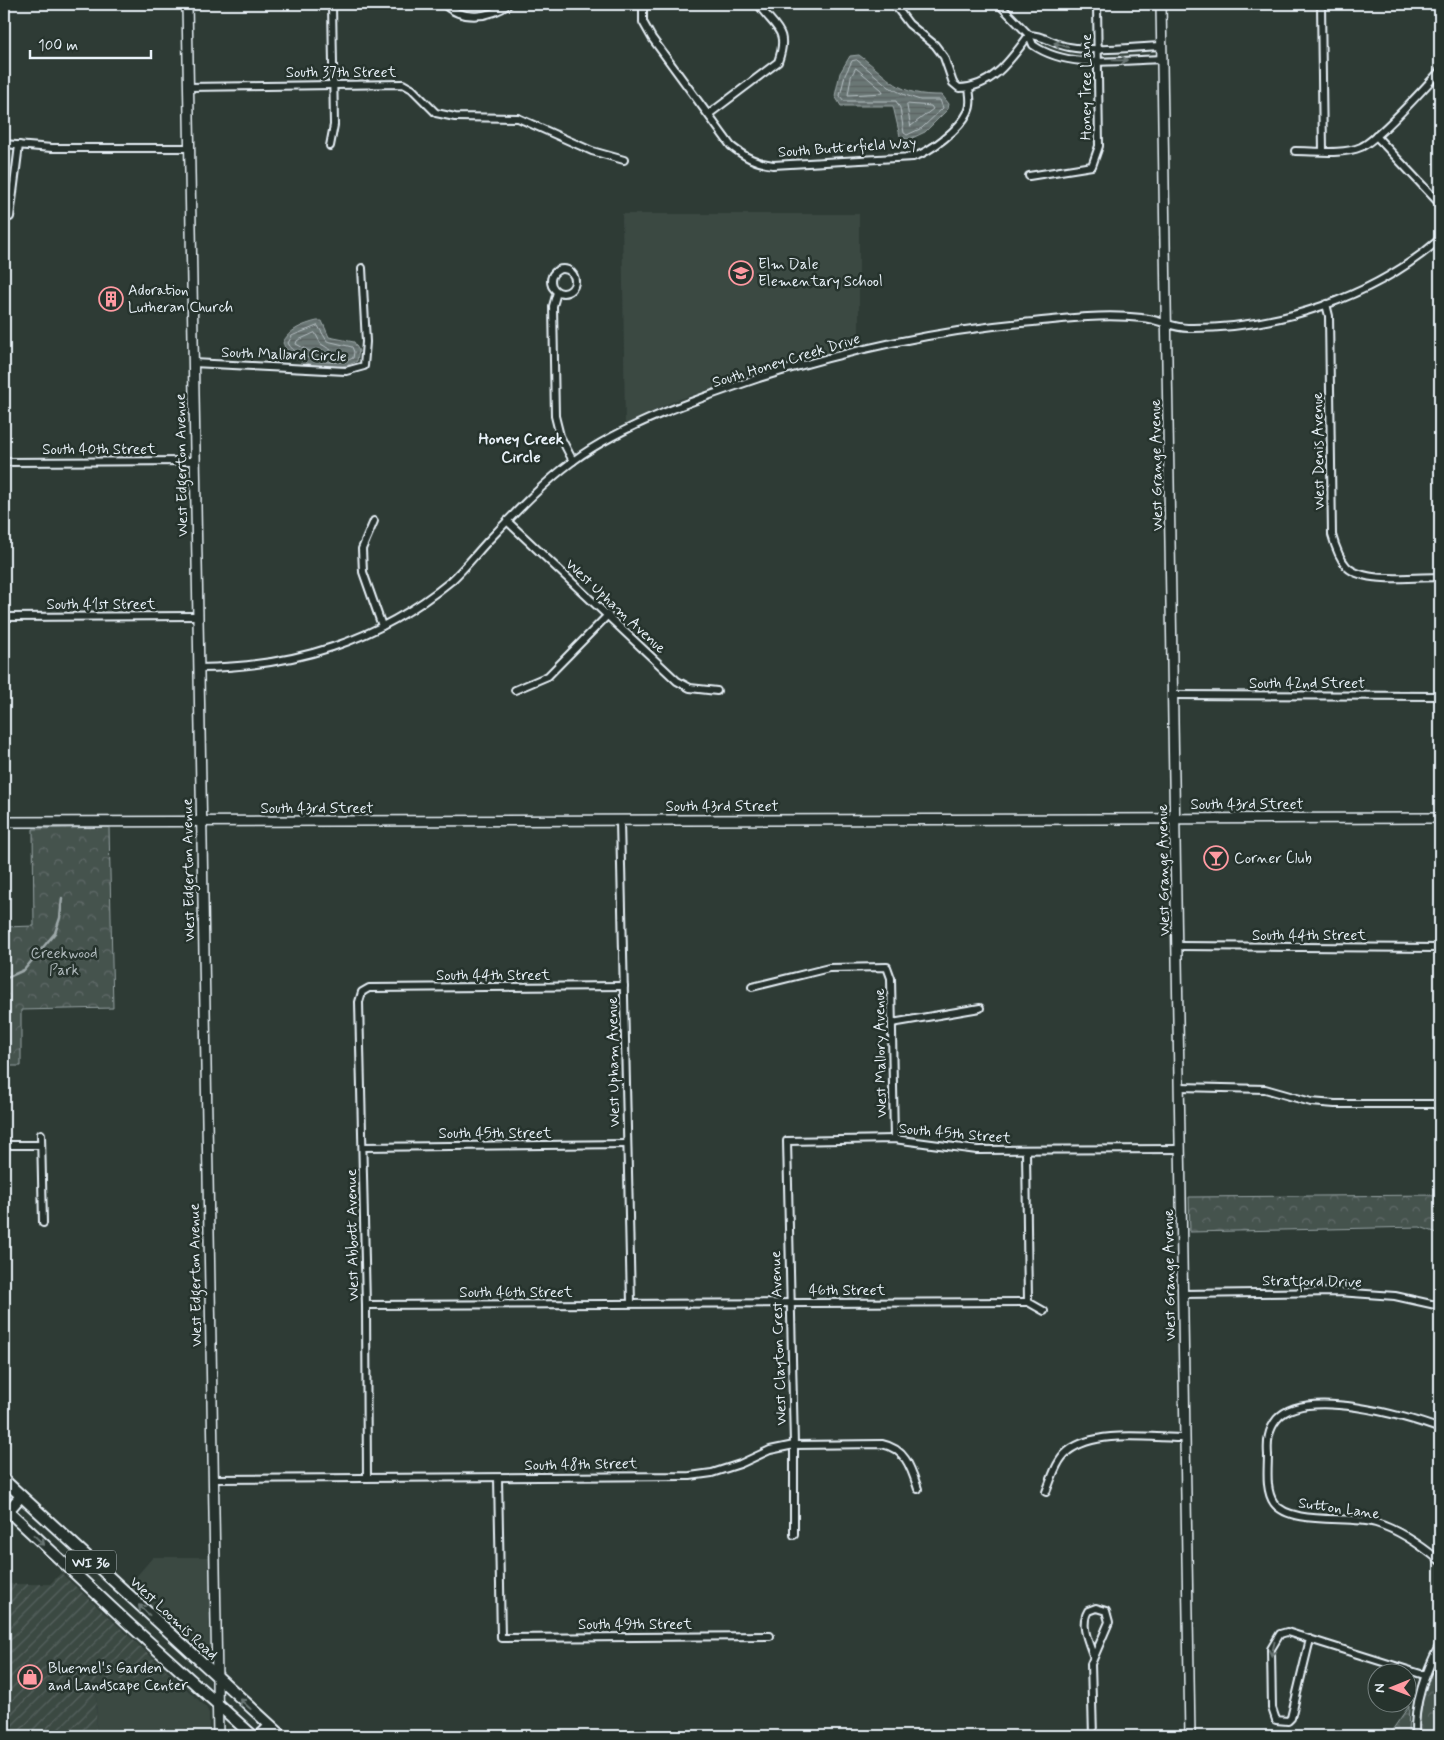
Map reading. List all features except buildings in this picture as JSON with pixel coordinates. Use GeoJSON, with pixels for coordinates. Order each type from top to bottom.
{"type":"FeatureCollection","features":[{"type":"Feature","properties":{"kind":"main road","name":"West Loomis Road"},"geometry":{"type":"LineString","coordinates":[[4,1480],[179,1644],[282,1736]]}},
{"type":"Feature","properties":{"kind":"main road"},"geometry":{"type":"LineString","coordinates":[[6,1509],[21,1496]]}},
{"type":"Feature","properties":{"kind":"main road","name":"WI 36"},"geometry":{"type":"LineString","coordinates":[[6,1509],[216,1705],[253,1736]]}},
{"type":"Feature","properties":{"kind":"main road"},"geometry":{"type":"LineString","coordinates":[[166,1657],[179,1644]]}},
{"type":"Feature","properties":{"kind":"main road"},"geometry":{"type":"LineString","coordinates":[[253,1736],[270,1726]]}},
{"type":"Feature","properties":{"kind":"street","name":"West Edgerton Avenue"},"geometry":{"type":"LineString","coordinates":[[187,4],[218,1736]]}},
{"type":"Feature","properties":{"kind":"street"},"geometry":{"type":"LineString","coordinates":[[330,146],[334,125],[332,4]]}},
{"type":"Feature","properties":{"kind":"street"},"geometry":{"type":"LineString","coordinates":[[444,4],[462,14],[476,16],[489,15],[509,4]]}},
{"type":"Feature","properties":{"kind":"street","name":"South Butterfield Way"},"geometry":{"type":"LineString","coordinates":[[643,4],[643,22],[652,38],[731,146],[744,157],[758,163],[773,166],[913,157],[925,154],[954,130],[969,112],[969,88]]}},
{"type":"Feature","properties":{"kind":"street"},"geometry":{"type":"LineString","coordinates":[[708,114],[778,62],[783,38],[779,27],[758,4]]}},
{"type":"Feature","properties":{"kind":"street"},"geometry":{"type":"LineString","coordinates":[[894,4],[909,24],[935,45],[944,57],[953,83],[959,88],[969,88],[982,84],[996,75],[1029,35]]}},
{"type":"Feature","properties":{"kind":"street"},"geometry":{"type":"LineString","coordinates":[[999,4],[1029,35],[1033,45],[1056,57],[1073,60],[1162,59]]}},
{"type":"Feature","properties":{"kind":"street","name":"Honey Tree Lane"},"geometry":{"type":"LineString","coordinates":[[1029,176],[1092,166],[1098,146],[1098,4]]}},
{"type":"Feature","properties":{"kind":"street","name":"West Grange Avenue"},"geometry":{"type":"LineString","coordinates":[[1161,4],[1168,324],[1190,1736]]}},
{"type":"Feature","properties":{"kind":"street"},"geometry":{"type":"LineString","coordinates":[[1322,4],[1323,151]]}},
{"type":"Feature","properties":{"kind":"street"},"geometry":{"type":"LineString","coordinates":[[1029,35],[1040,35],[1057,44],[1069,47],[1162,46]]}},
{"type":"Feature","properties":{"kind":"street"},"geometry":{"type":"LineString","coordinates":[[1295,151],[1352,149],[1362,146],[1376,136],[1440,72]]}},
{"type":"Feature","properties":{"kind":"street","name":"South 37th Street"},"geometry":{"type":"LineString","coordinates":[[188,87],[404,84],[412,89],[436,113],[455,117],[518,118],[592,151],[624,160]]}},
{"type":"Feature","properties":{"kind":"street"},"geometry":{"type":"LineString","coordinates":[[1376,136],[1440,204]]}},
{"type":"Feature","properties":{"kind":"street"},"geometry":{"type":"LineString","coordinates":[[4,144],[52,148],[190,148]]}},
{"type":"Feature","properties":{"kind":"street"},"geometry":{"type":"LineString","coordinates":[[10,217],[19,145]]}},
{"type":"Feature","properties":{"kind":"street","name":"South Honey Creek Drive"},"geometry":{"type":"LineString","coordinates":[[199,668],[241,668],[280,662],[330,650],[382,626],[409,611],[453,579],[507,521],[573,461],[611,437],[686,404],[760,378],[856,350],[943,334],[1031,322],[1120,315],[1151,318],[1182,328],[1228,328],[1259,324],[1326,304],[1391,276],[1424,254],[1440,239]]}},
{"type":"Feature","properties":{"kind":"street","name":"South Mallard Circle"},"geometry":{"type":"LineString","coordinates":[[193,363],[346,371],[364,366],[366,342],[362,268]]}},
{"type":"Feature","properties":{"kind":"street"},"geometry":{"type":"LineString","coordinates":[[557,292],[553,306],[555,416],[560,436],[573,461]]}},
{"type":"Feature","properties":{"kind":"street","name":"West Denis Avenue"},"geometry":{"type":"LineString","coordinates":[[1326,304],[1329,316],[1332,535],[1336,551],[1348,567],[1360,574],[1373,577],[1440,577]]}},
{"type":"Feature","properties":{"kind":"street","name":"South 40th Street"},"geometry":{"type":"LineString","coordinates":[[4,462],[195,461]]}},
{"type":"Feature","properties":{"kind":"street"},"geometry":{"type":"LineString","coordinates":[[374,521],[362,549],[363,572],[382,626]]}},
{"type":"Feature","properties":{"kind":"street","name":"West Upham Avenue"},"geometry":{"type":"LineString","coordinates":[[507,521],[677,681],[690,688],[717,691]]}},
{"type":"Feature","properties":{"kind":"street"},"geometry":{"type":"LineString","coordinates":[[515,690],[548,676],[608,615]]}},
{"type":"Feature","properties":{"kind":"street","name":"South 41st Street"},"geometry":{"type":"LineString","coordinates":[[4,617],[198,616]]}},
{"type":"Feature","properties":{"kind":"street","name":"South 42nd Street"},"geometry":{"type":"LineString","coordinates":[[1174,695],[1440,696]]}},
{"type":"Feature","properties":{"kind":"street","name":"South 43rd Street"},"geometry":{"type":"LineString","coordinates":[[4,822],[1440,818]]}},
{"type":"Feature","properties":{"kind":"street","name":"West Upham Avenue"},"geometry":{"type":"LineString","coordinates":[[620,821],[630,1303]]}},
{"type":"Feature","properties":{"kind":"street","name":"South 44th Street"},"geometry":{"type":"LineString","coordinates":[[1178,946],[1440,948]]}},
{"type":"Feature","properties":{"kind":"street","name":"West Mallory Avenue"},"geometry":{"type":"LineString","coordinates":[[752,987],[829,968],[888,967],[891,978],[894,1140]]}},
{"type":"Feature","properties":{"kind":"street","name":"South 44th Street"},"geometry":{"type":"LineString","coordinates":[[362,992],[369,988],[624,986]]}},
{"type":"Feature","properties":{"kind":"street","name":"West Abbott Avenue"},"geometry":{"type":"LineString","coordinates":[[362,992],[359,1002],[368,1478]]}},
{"type":"Feature","properties":{"kind":"street"},"geometry":{"type":"LineString","coordinates":[[892,1024],[980,1008]]}},
{"type":"Feature","properties":{"kind":"street"},"geometry":{"type":"LineString","coordinates":[[1180,1087],[1265,1089],[1311,1102],[1335,1104],[1440,1104]]}},
{"type":"Feature","properties":{"kind":"street"},"geometry":{"type":"LineString","coordinates":[[42,1134],[43,1223]]}},
{"type":"Feature","properties":{"kind":"street","name":"South 45th Street"},"geometry":{"type":"LineString","coordinates":[[787,1141],[894,1140],[977,1150],[1026,1151],[1181,1149]]}},
{"type":"Feature","properties":{"kind":"street","name":"West Clayton Crest Avenue"},"geometry":{"type":"LineString","coordinates":[[787,1141],[789,1303],[794,1445],[794,1535]]}},
{"type":"Feature","properties":{"kind":"street","name":"South 45th Street"},"geometry":{"type":"LineString","coordinates":[[363,1147],[627,1144]]}},
{"type":"Feature","properties":{"kind":"street"},"geometry":{"type":"LineString","coordinates":[[4,1145],[41,1145]]}},
{"type":"Feature","properties":{"kind":"street"},"geometry":{"type":"LineString","coordinates":[[1026,1151],[1028,1302],[1044,1311]]}},
{"type":"Feature","properties":{"kind":"street","name":"Stratford Drive"},"geometry":{"type":"LineString","coordinates":[[1183,1294],[1338,1292],[1395,1296],[1440,1306]]}},
{"type":"Feature","properties":{"kind":"street","name":"46th Street"},"geometry":{"type":"LineString","coordinates":[[666,1304],[1028,1302]]}},
{"type":"Feature","properties":{"kind":"street","name":"South 46th Street"},"geometry":{"type":"LineString","coordinates":[[366,1305],[666,1304]]}},
{"type":"Feature","properties":{"kind":"street","name":"Sutton Lane"},"geometry":{"type":"LineString","coordinates":[[1440,1429],[1414,1419],[1366,1407],[1306,1405],[1278,1418],[1267,1441],[1268,1491],[1274,1503],[1282,1510],[1298,1516],[1376,1523],[1418,1544],[1440,1562]]}},
{"type":"Feature","properties":{"kind":"street"},"geometry":{"type":"LineString","coordinates":[[1046,1492],[1057,1464],[1068,1452],[1095,1438],[1186,1438]]}},
{"type":"Feature","properties":{"kind":"street","name":"South 48th Street"},"geometry":{"type":"LineString","coordinates":[[213,1479],[690,1476],[712,1473],[740,1464],[770,1450],[794,1445],[882,1444],[892,1446],[908,1460],[918,1489]]}},
{"type":"Feature","properties":{"kind":"street","name":"South 49th Street"},"geometry":{"type":"LineString","coordinates":[[498,1478],[501,1638],[770,1636]]}},
{"type":"Feature","properties":{"kind":"street"},"geometry":{"type":"LineString","coordinates":[[1093,1736],[1091,1664],[1104,1639],[1109,1622],[1106,1612],[1096,1608],[1088,1611],[1084,1619],[1086,1632],[1094,1655]]}},
{"type":"Feature","properties":{"kind":"street"},"geometry":{"type":"LineString","coordinates":[[1310,1640],[1291,1718],[1288,1722],[1276,1720],[1272,1708],[1271,1649],[1276,1638],[1287,1632],[1424,1675]]}},
{"type":"Feature","properties":{"kind":"street"},"geometry":{"type":"LineString","coordinates":[[1415,1736],[1414,1719],[1424,1675],[1440,1644]]}},
{"type":"Feature","properties":{"kind":"shaded area","name":"Elm Dale Elementary School"},"geometry":{"type":"Polygon","coordinates":[[[622,214],[859,214],[859,331],[862,344],[771,369],[674,401],[625,425],[622,214]]]}},
{"type":"Feature","properties":{"kind":"shaded area"},"geometry":{"type":"Polygon","coordinates":[[[153,1557],[209,1557],[210,1645],[207,1654],[199,1652],[128,1586],[153,1557]]]}},
{"type":"Feature","properties":{"kind":"shaded area"},"geometry":{"type":"Polygon","coordinates":[[[61,1573],[167,1671],[154,1680],[97,1680],[96,1736],[4,1736],[4,1584],[50,1584],[61,1573]]]}},
{"type":"Feature","properties":{"kind":"shaded area"},"geometry":{"type":"Polygon","coordinates":[[[167,1671],[206,1707],[209,1713],[209,1736],[96,1736],[97,1680],[154,1680],[167,1671]]]}},
{"type":"Feature","properties":{"kind":"green space","name":"Creekwood Park"},"geometry":{"type":"Polygon","coordinates":[[[109,827],[113,1008],[21,1010],[21,1066],[4,1066],[4,927],[34,926],[33,829],[109,827]]]}},
{"type":"Feature","properties":{"kind":"green space"},"geometry":{"type":"Polygon","coordinates":[[[1440,1195],[1440,1234],[1420,1227],[1190,1232],[1189,1197],[1440,1195]]]}},
{"type":"Feature","properties":{"kind":"green space"},"geometry":{"type":"Polygon","coordinates":[[[1431,1667],[1440,1671],[1440,1736],[1418,1736],[1423,1694],[1431,1667]]]}},
{"type":"Feature","properties":{"kind":"green space"},"geometry":{"type":"Polygon","coordinates":[[[1405,1712],[1409,1712],[1408,1736],[1388,1736],[1405,1712]]]}},
{"type":"Feature","properties":{"kind":"water"},"geometry":{"type":"Polygon","coordinates":[[[859,55],[904,89],[927,95],[942,95],[949,104],[948,109],[925,132],[908,140],[900,136],[893,106],[841,106],[835,96],[840,73],[850,56],[859,55]]]}},
{"type":"Feature","properties":{"kind":"water"},"geometry":{"type":"Polygon","coordinates":[[[322,321],[329,337],[354,342],[359,351],[357,361],[334,367],[315,365],[298,360],[286,350],[283,343],[289,334],[302,326],[322,321]]]}},
{"type":"Feature","properties":{"kind":"waterway"},"geometry":{"type":"LineString","coordinates":[[4,979],[24,970],[55,933],[60,918],[62,898]]}},
{"type":"Feature","properties":{"kind":"place","name":"Elm Dale Elementary School"},"geometry":{"type":"Point","coordinates":[741,273]}},
{"type":"Feature","properties":{"kind":"place","name":"Adoration Lutheran Church"},"geometry":{"type":"Point","coordinates":[111,299]}},
{"type":"Feature","properties":{"kind":"place","name":"Corner Club"},"geometry":{"type":"Point","coordinates":[1216,858]}},
{"type":"Feature","properties":{"kind":"place","name":"Bluemel's Garden and Landscape Center"},"geometry":{"type":"Point","coordinates":[30,1677]}},
{"type":"Feature","properties":{"kind":"district","name":"Honey Creek Circle"},"geometry":{"type":"Point","coordinates":[521,447]}}]}
